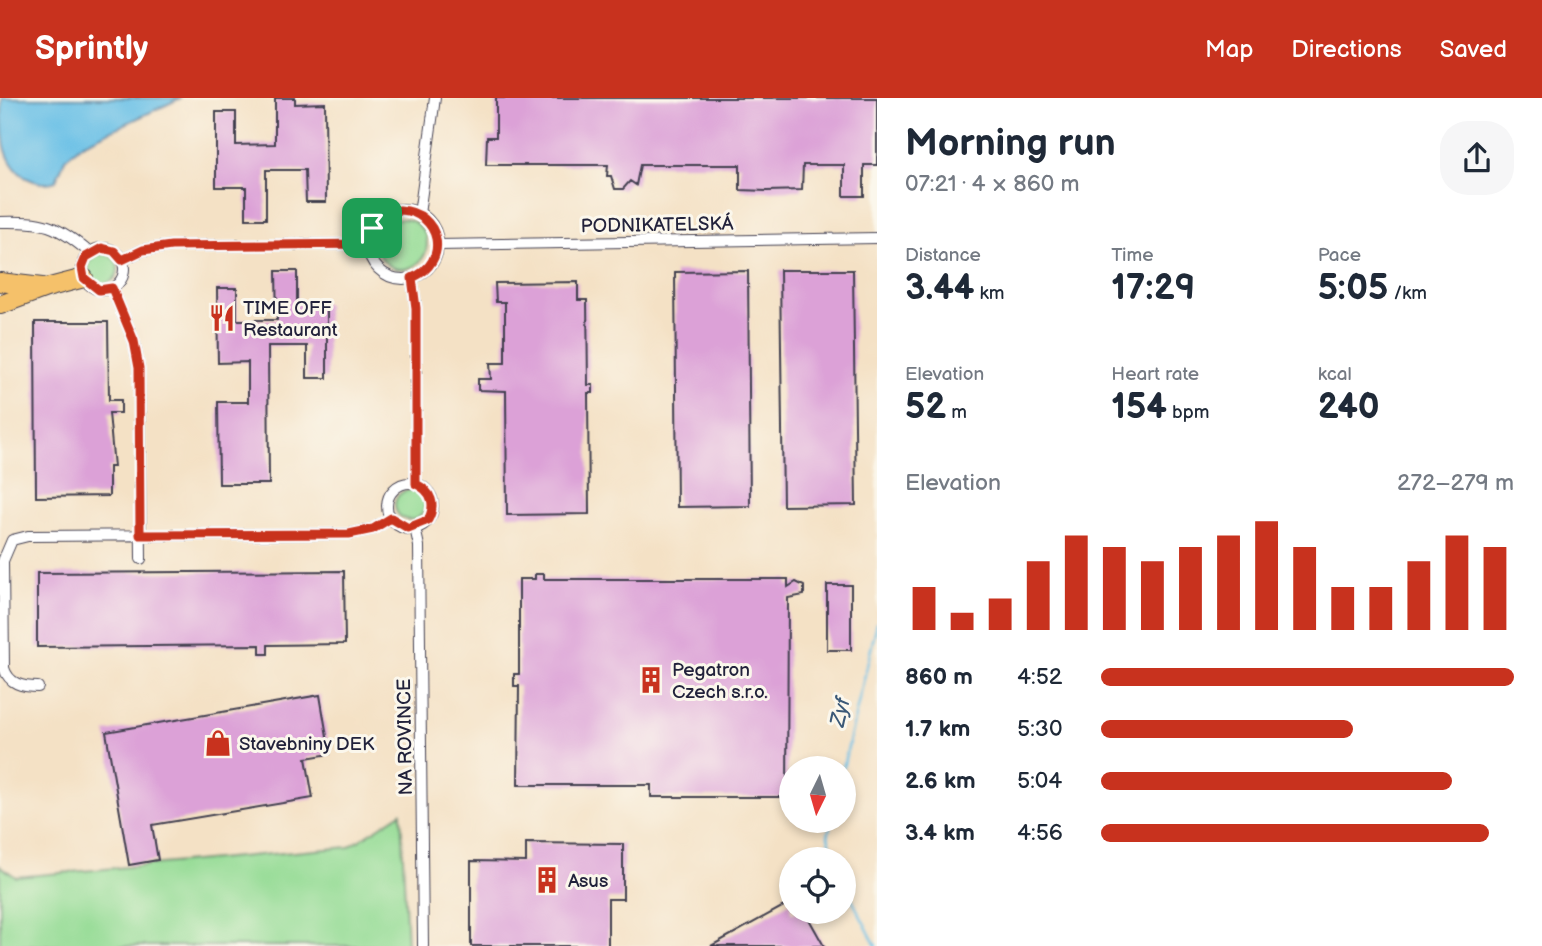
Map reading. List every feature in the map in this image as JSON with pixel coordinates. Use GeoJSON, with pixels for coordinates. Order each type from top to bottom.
{"type":"FeatureCollection","features":[{"type":"Feature","properties":{"kind":"highway"},"geometry":{"type":"LineString","coordinates":[[0,305],[46,288],[84,278]]}},
{"type":"Feature","properties":{"kind":"highway"},"geometry":{"type":"LineString","coordinates":[[0,282],[46,288]]}},
{"type":"Feature","properties":{"kind":"street"},"geometry":{"type":"LineString","coordinates":[[419,214],[435,98]]}},
{"type":"Feature","properties":{"kind":"street"},"geometry":{"type":"LineString","coordinates":[[400,210],[419,214],[433,227],[438,245],[430,266],[412,278],[396,279],[380,271],[371,259],[368,244],[372,228],[382,216],[400,210]]}},
{"type":"Feature","properties":{"kind":"street"},"geometry":{"type":"LineString","coordinates":[[0,222],[47,223],[65,232],[90,253]]}},
{"type":"Feature","properties":{"kind":"street","name":"PODNIKATELSKÁ"},"geometry":{"type":"LineString","coordinates":[[438,245],[877,238]]}},
{"type":"Feature","properties":{"kind":"street"},"geometry":{"type":"LineString","coordinates":[[122,260],[143,250],[171,246],[368,244]]}},
{"type":"Feature","properties":{"kind":"street"},"geometry":{"type":"LineString","coordinates":[[108,249],[122,260],[124,273],[112,288],[99,290],[84,278],[82,267],[90,253],[108,249]]}},
{"type":"Feature","properties":{"kind":"street"},"geometry":{"type":"LineString","coordinates":[[412,278],[416,308],[416,484]]}},
{"type":"Feature","properties":{"kind":"street"},"geometry":{"type":"LineString","coordinates":[[112,288],[134,341],[139,368],[141,559]]}},
{"type":"Feature","properties":{"kind":"street"},"geometry":{"type":"LineString","coordinates":[[402,484],[416,484],[428,492],[432,506],[428,520],[415,528],[401,527],[391,518],[387,506],[391,493],[402,484]]}},
{"type":"Feature","properties":{"kind":"street"},"geometry":{"type":"LineString","coordinates":[[38,687],[19,685],[6,675],[4,668],[3,561],[12,540],[28,536],[349,534],[373,529],[391,518]]}},
{"type":"Feature","properties":{"kind":"street","name":"NA ROVINCE"},"geometry":{"type":"LineString","coordinates":[[415,528],[419,546],[423,946]]}},
{"type":"Feature","properties":{"kind":"green space"},"geometry":{"type":"Polygon","coordinates":[[[402,219],[420,226],[427,244],[420,262],[402,269],[384,262],[377,244],[384,226],[402,219]]]}},
{"type":"Feature","properties":{"kind":"green space"},"geometry":{"type":"Polygon","coordinates":[[[103,254],[109,255],[117,263],[117,275],[109,283],[103,284],[97,283],[89,275],[88,269],[89,263],[97,255],[103,254]]]}},
{"type":"Feature","properties":{"kind":"green space"},"geometry":{"type":"Polygon","coordinates":[[[410,490],[421,494],[425,505],[421,516],[410,520],[399,516],[395,505],[399,494],[410,490]]]}},
{"type":"Feature","properties":{"kind":"green space"},"geometry":{"type":"Polygon","coordinates":[[[401,813],[407,946],[0,946],[0,866],[16,877],[349,847],[401,813]]]}},
{"type":"Feature","properties":{"kind":"water"},"geometry":{"type":"Polygon","coordinates":[[[2,98],[181,98],[82,144],[65,159],[56,181],[44,183],[25,177],[11,162],[4,142],[2,98]]]}},
{"type":"Feature","properties":{"kind":"building"},"geometry":{"type":"Polygon","coordinates":[[[275,98],[295,98],[295,104],[325,103],[326,202],[306,202],[305,170],[266,170],[266,219],[246,219],[246,187],[216,187],[216,112],[236,112],[236,145],[275,144],[275,98]]]}},
{"type":"Feature","properties":{"kind":"building"},"geometry":{"type":"Polygon","coordinates":[[[496,98],[877,98],[877,165],[864,165],[864,196],[844,196],[844,165],[803,165],[802,190],[767,191],[740,190],[740,165],[640,165],[636,185],[630,181],[623,189],[615,189],[611,176],[607,176],[608,165],[486,165],[487,137],[496,137],[496,98]]]}},
{"type":"Feature","properties":{"kind":"building"},"geometry":{"type":"Polygon","coordinates":[[[780,270],[853,270],[856,505],[783,506],[780,270]]]}},
{"type":"Feature","properties":{"kind":"building"},"geometry":{"type":"Polygon","coordinates":[[[276,271],[297,271],[297,304],[327,303],[327,378],[307,378],[307,346],[268,346],[269,484],[219,484],[218,402],[248,402],[248,362],[218,363],[217,288],[237,288],[237,320],[277,320],[276,271]]]}},
{"type":"Feature","properties":{"kind":"building"},"geometry":{"type":"Polygon","coordinates":[[[748,271],[750,506],[677,507],[675,272],[748,271]]]}},
{"type":"Feature","properties":{"kind":"building"},"geometry":{"type":"Polygon","coordinates":[[[578,282],[578,300],[587,300],[588,385],[593,385],[593,393],[588,393],[589,514],[507,515],[506,391],[478,390],[478,379],[491,379],[490,363],[505,363],[505,302],[496,302],[495,283],[578,282]]]}},
{"type":"Feature","properties":{"kind":"building"},"geometry":{"type":"Polygon","coordinates":[[[35,322],[108,322],[109,400],[121,400],[121,413],[109,413],[114,467],[109,467],[109,496],[36,497],[35,322]]]}},
{"type":"Feature","properties":{"kind":"building"},"geometry":{"type":"Polygon","coordinates":[[[344,571],[345,644],[268,645],[268,654],[260,654],[260,645],[37,647],[37,573],[344,571]]]}},
{"type":"Feature","properties":{"kind":"building","name":"Pegatron Czech s.r.o."},"geometry":{"type":"Polygon","coordinates":[[[535,574],[544,574],[544,579],[788,579],[788,587],[796,582],[804,586],[804,595],[788,598],[787,756],[779,756],[779,797],[651,797],[651,785],[518,785],[519,686],[514,686],[514,674],[519,674],[519,579],[535,579],[535,574]]]}},
{"type":"Feature","properties":{"kind":"building"},"geometry":{"type":"Polygon","coordinates":[[[827,585],[851,585],[851,650],[827,650],[827,585]]]}},
{"type":"Feature","properties":{"kind":"building"},"geometry":{"type":"Polygon","coordinates":[[[320,695],[330,754],[306,758],[313,798],[152,825],[158,860],[129,865],[106,732],[320,695]]]}},
{"type":"Feature","properties":{"kind":"building","name":"Asus"},"geometry":{"type":"Polygon","coordinates":[[[526,843],[623,844],[623,899],[608,899],[608,946],[471,946],[471,861],[526,862],[526,843]]]}},
{"type":"Feature","properties":{"kind":"building"},"geometry":{"type":"Polygon","coordinates":[[[779,909],[779,924],[812,924],[824,946],[711,946],[779,909]]]}},
{"type":"Feature","properties":{"kind":"waterway","name":"Zyf"},"geometry":{"type":"LineString","coordinates":[[846,756],[877,623]]}},
{"type":"Feature","properties":{"kind":"waterway","name":"Zyf"},"geometry":{"type":"LineString","coordinates":[[829,833],[831,847]]}},
{"type":"Feature","properties":{"kind":"waterway","name":"Zyf"},"geometry":{"type":"LineString","coordinates":[[856,907],[876,946]]}},
{"type":"Feature","properties":{"kind":"place","name":"TIME OFF Restaurant"},"geometry":{"type":"Point","coordinates":[222,318]}},
{"type":"Feature","properties":{"kind":"place","name":"Pegatron Czech s.r.o."},"geometry":{"type":"Point","coordinates":[651,680]}},
{"type":"Feature","properties":{"kind":"place","name":"Stavebniny DEK"},"geometry":{"type":"Point","coordinates":[218,743]}},
{"type":"Feature","properties":{"kind":"place","name":"Asus"},"geometry":{"type":"Point","coordinates":[547,880]}},
{"type":"Feature","properties":{"kind":"route"},"geometry":{"type":"LineString","coordinates":[[410,210],[427,219],[437,236],[437,253],[434,260],[425,271],[412,278],[416,308],[416,484],[428,492],[431,499],[428,520],[415,528],[408,528],[401,527],[391,518],[373,529],[349,534],[140,535],[137,351],[112,288],[93,288],[84,278],[82,267],[86,257],[102,248],[114,251],[122,260],[143,250],[171,246],[368,244],[372,228],[382,216],[390,212],[410,210]]}}]}
